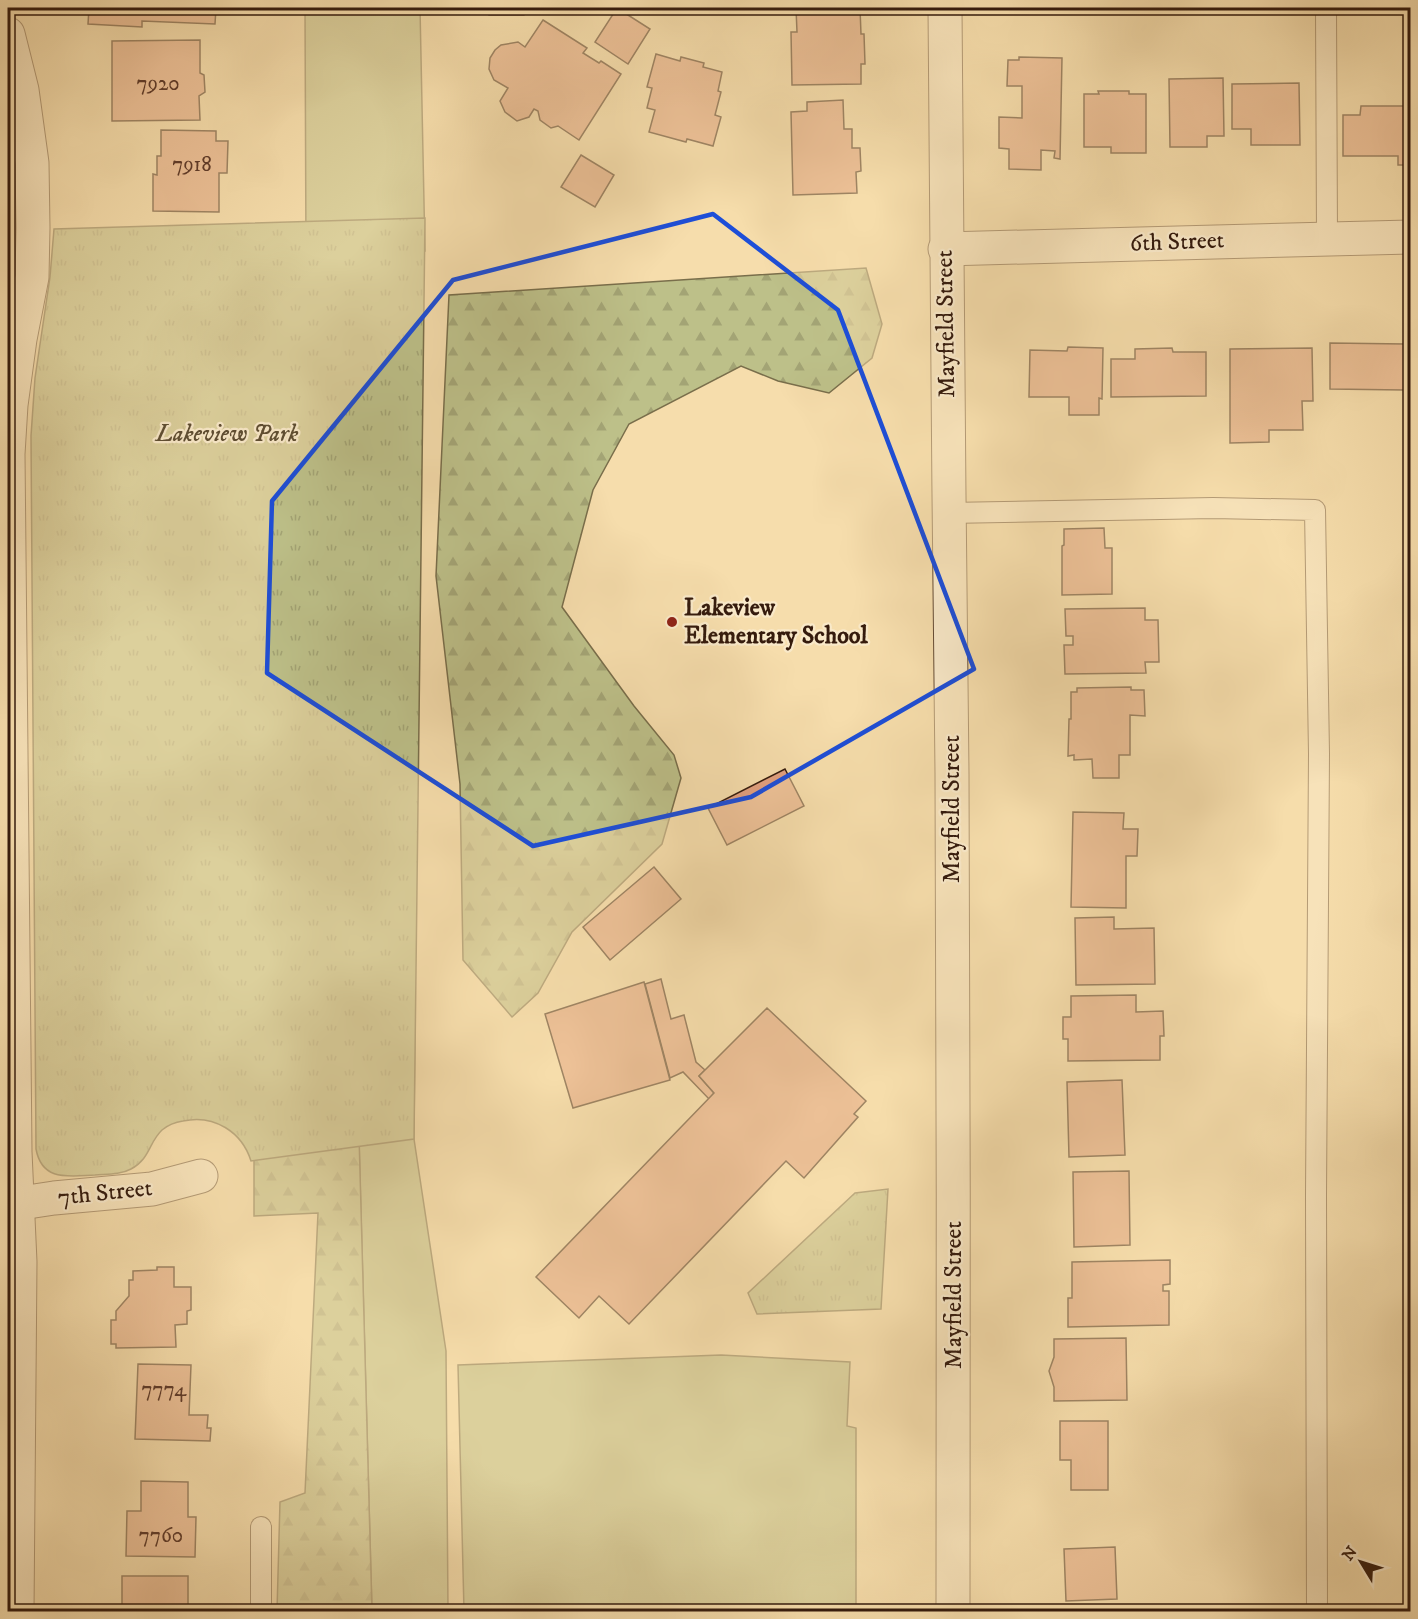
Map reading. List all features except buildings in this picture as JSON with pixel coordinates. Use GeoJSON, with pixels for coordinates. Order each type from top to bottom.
{"type":"FeatureCollection","features":[{"type":"Feature","properties":{"kind":"street","name":"Mayfield Street"},"geometry":{"type":"LineString","coordinates":[[945,8],[945,249],[954,1120],[953,1611]]}},
{"type":"Feature","properties":{"kind":"street"},"geometry":{"type":"LineString","coordinates":[[8,34],[22,90],[32,164],[33,207],[32,277],[20,339],[11,405],[8,454],[15,1152],[13,1204],[20,1262],[16,1611]]}},
{"type":"Feature","properties":{"kind":"street","name":"6th Street"},"geometry":{"type":"LineString","coordinates":[[945,249],[1410,237]]}},
{"type":"Feature","properties":{"kind":"street","name":"7th Street"},"geometry":{"type":"LineString","coordinates":[[13,1204],[153,1189],[201,1176]]}},
{"type":"Feature","properties":{"kind":"lane"},"geometry":{"type":"LineString","coordinates":[[1326,8],[1327,238]]}},
{"type":"Feature","properties":{"kind":"lane"},"geometry":{"type":"LineString","coordinates":[[948,513],[1213,508],[1316,510],[1317,1611]]}},
{"type":"Feature","properties":{"kind":"lane"},"geometry":{"type":"LineString","coordinates":[[261,1527],[261,1611]]}},
{"type":"Feature","properties":{"kind":"highlighted area"},"geometry":{"type":"Polygon","coordinates":[[[713,214],[838,310],[974,669],[751,797],[533,846],[267,673],[272,501],[453,280],[713,214]]]}},
{"type":"Feature","properties":{"kind":"green space"},"geometry":{"type":"Polygon","coordinates":[[[305,8],[420,8],[425,251],[306,256],[305,8]]]}},
{"type":"Feature","properties":{"kind":"green space","name":"Lakeview Park"},"geometry":{"type":"Polygon","coordinates":[[[425,218],[414,1139],[251,1161],[247,1151],[234,1134],[216,1123],[194,1120],[178,1122],[164,1128],[142,1160],[127,1171],[76,1176],[50,1172],[39,1160],[36,1149],[31,436],[35,378],[50,277],[54,229],[425,218]]]}},
{"type":"Feature","properties":{"kind":"green space"},"geometry":{"type":"Polygon","coordinates":[[[866,268],[882,324],[872,358],[829,393],[778,381],[741,366],[629,424],[593,490],[562,607],[634,706],[674,755],[681,778],[662,844],[572,932],[538,993],[512,1017],[463,960],[460,784],[436,576],[449,295],[866,268]]]}},
{"type":"Feature","properties":{"kind":"green space"},"geometry":{"type":"Polygon","coordinates":[[[415,1022],[414,1139],[446,1351],[448,1611],[372,1611],[357,1068],[415,1022]]]}},
{"type":"Feature","properties":{"kind":"green space"},"geometry":{"type":"Polygon","coordinates":[[[359,1135],[372,1611],[277,1611],[280,1502],[305,1493],[318,1213],[254,1216],[254,1146],[359,1135]]]}},
{"type":"Feature","properties":{"kind":"green space"},"geometry":{"type":"Polygon","coordinates":[[[888,1189],[881,1309],[757,1314],[748,1293],[855,1193],[888,1189]]]}},
{"type":"Feature","properties":{"kind":"green space"},"geometry":{"type":"Polygon","coordinates":[[[721,1355],[850,1362],[847,1426],[856,1428],[856,1611],[464,1611],[458,1365],[721,1355]]]}},
{"type":"Feature","properties":{"kind":"place","name":"Lakeview Elementary School"},"geometry":{"type":"Point","coordinates":[672,622]}}]}
